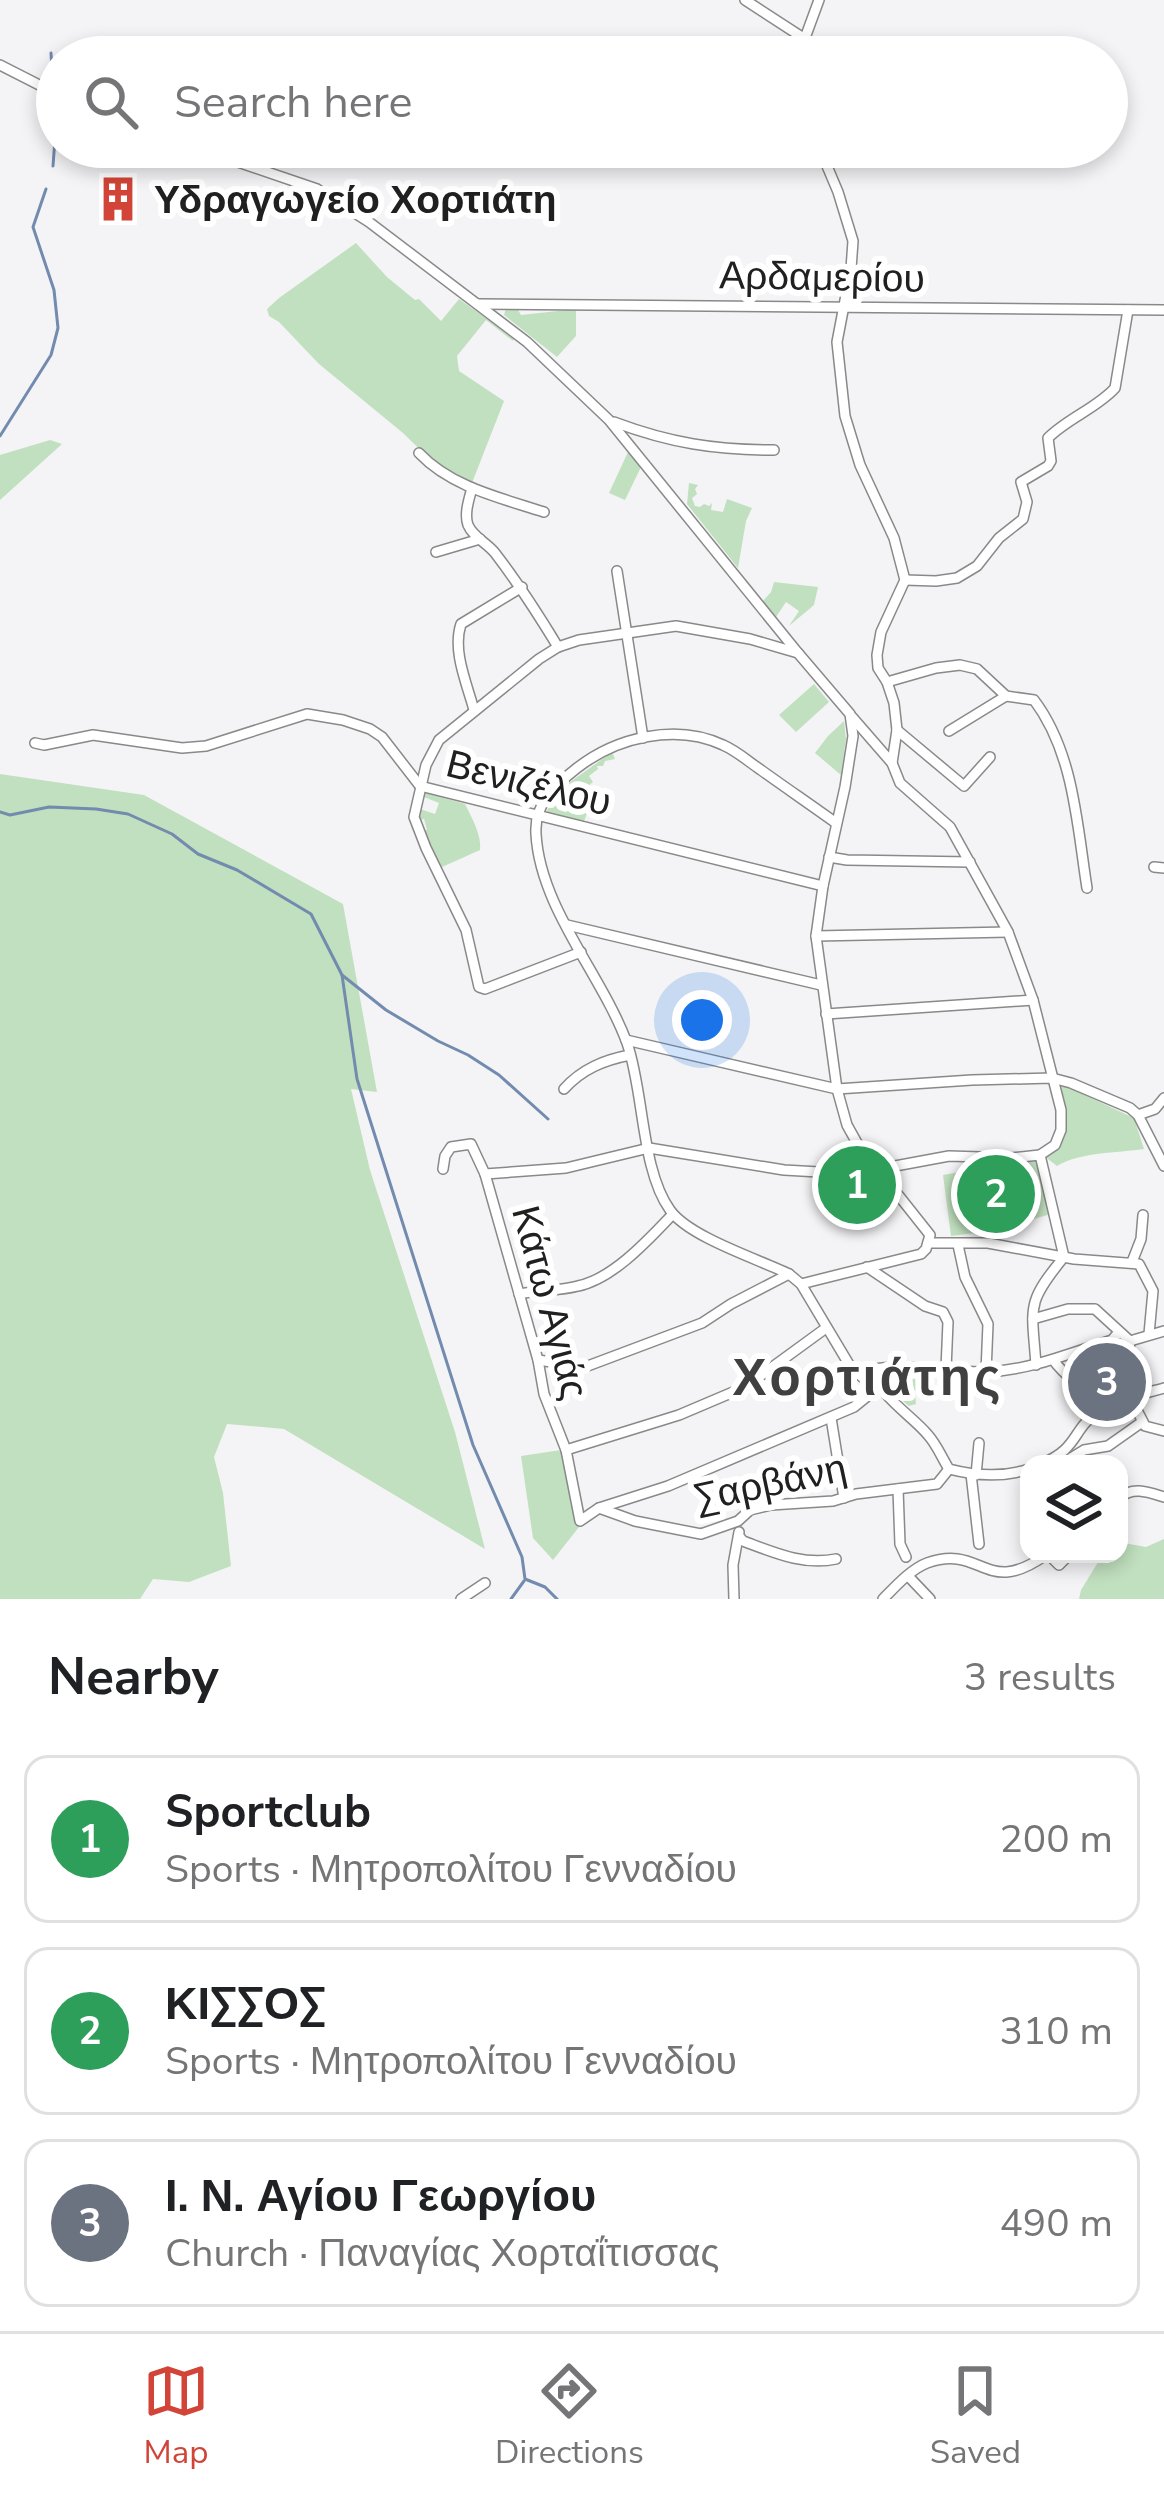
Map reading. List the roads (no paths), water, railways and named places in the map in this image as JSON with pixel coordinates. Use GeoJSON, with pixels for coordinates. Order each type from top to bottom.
{"type":"FeatureCollection","features":[{"type":"Feature","properties":{"kind":"street"},"geometry":{"type":"LineString","coordinates":[[745,0],[800,36]]}},
{"type":"Feature","properties":{"kind":"street"},"geometry":{"type":"LineString","coordinates":[[806,36],[819,0]]}},
{"type":"Feature","properties":{"kind":"street"},"geometry":{"type":"LineString","coordinates":[[0,64],[36,83]]}},
{"type":"Feature","properties":{"kind":"street"},"geometry":{"type":"LineString","coordinates":[[256,168],[317,189],[369,222],[547,358],[609,420],[892,763],[900,783],[950,827],[1009,932],[1033,1000],[1061,1110],[1055,1144],[1040,1155],[949,1156],[879,1169],[794,1171],[650,1148],[566,1168],[485,1174]]}},
{"type":"Feature","properties":{"kind":"street"},"geometry":{"type":"LineString","coordinates":[[828,168],[853,241],[837,342],[845,416],[860,465],[894,538],[904,580],[881,632],[877,655],[894,704],[897,730],[892,763]]}},
{"type":"Feature","properties":{"kind":"street","name":"Αρδαμερίου"},"geometry":{"type":"LineString","coordinates":[[479,304],[1164,310]]}},
{"type":"Feature","properties":{"kind":"street"},"geometry":{"type":"LineString","coordinates":[[904,580],[957,578],[977,566],[999,538],[1023,519],[1027,502],[1021,482],[1048,466],[1048,439],[1115,388],[1128,310]]}},
{"type":"Feature","properties":{"kind":"street"},"geometry":{"type":"LineString","coordinates":[[609,420],[701,447],[774,450]]}},
{"type":"Feature","properties":{"kind":"street"},"geometry":{"type":"LineString","coordinates":[[419,452],[432,466],[472,488],[544,512]]}},
{"type":"Feature","properties":{"kind":"street"},"geometry":{"type":"LineString","coordinates":[[472,488],[468,525],[522,587],[558,647]]}},
{"type":"Feature","properties":{"kind":"street"},"geometry":{"type":"LineString","coordinates":[[436,552],[480,539]]}},
{"type":"Feature","properties":{"kind":"street"},"geometry":{"type":"LineString","coordinates":[[616,571],[643,737]]}},
{"type":"Feature","properties":{"kind":"street"},"geometry":{"type":"LineString","coordinates":[[474,710],[458,631],[461,624],[522,587]]}},
{"type":"Feature","properties":{"kind":"street"},"geometry":{"type":"LineString","coordinates":[[581,952],[479,987],[466,930],[414,818],[425,765],[440,740],[558,647],[578,640],[676,626],[797,653]]}},
{"type":"Feature","properties":{"kind":"street"},"geometry":{"type":"LineString","coordinates":[[887,682],[936,668],[971,666],[1006,696],[1034,700],[1048,718],[1064,757],[1088,888]]}},
{"type":"Feature","properties":{"kind":"street"},"geometry":{"type":"LineString","coordinates":[[949,731],[1006,696]]}},
{"type":"Feature","properties":{"kind":"street","name":"Βενιζέλου"},"geometry":{"type":"LineString","coordinates":[[34,743],[93,736],[182,748],[206,746],[307,714],[361,725],[382,737],[420,786],[823,886]]}},
{"type":"Feature","properties":{"kind":"street"},"geometry":{"type":"LineString","coordinates":[[801,1284],[921,1254],[930,1235],[847,1125],[821,985],[816,936],[853,736],[850,714]]}},
{"type":"Feature","properties":{"kind":"street"},"geometry":{"type":"LineString","coordinates":[[897,730],[964,786],[990,757]]}},
{"type":"Feature","properties":{"kind":"street"},"geometry":{"type":"LineString","coordinates":[[836,823],[721,744],[682,735],[643,737],[590,758],[558,784],[536,815],[541,863],[626,1040],[658,1191],[672,1215],[801,1284],[850,1366],[869,1376],[926,1432],[949,1469],[974,1475],[1020,1472]]}},
{"type":"Feature","properties":{"kind":"street"},"geometry":{"type":"LineString","coordinates":[[829,856],[970,862]]}},
{"type":"Feature","properties":{"kind":"street"},"geometry":{"type":"LineString","coordinates":[[567,925],[821,985]]}},
{"type":"Feature","properties":{"kind":"street"},"geometry":{"type":"LineString","coordinates":[[816,936],[1009,932]]}},
{"type":"Feature","properties":{"kind":"street"},"geometry":{"type":"LineString","coordinates":[[826,1014],[1033,1000]]}},
{"type":"Feature","properties":{"kind":"street"},"geometry":{"type":"LineString","coordinates":[[626,1040],[837,1089],[1052,1078],[1138,1114],[1164,1166]]}},
{"type":"Feature","properties":{"kind":"street"},"geometry":{"type":"LineString","coordinates":[[564,1089],[604,1060],[630,1054]]}},
{"type":"Feature","properties":{"kind":"street"},"geometry":{"type":"LineString","coordinates":[[1138,1114],[1155,1109],[1164,1098]]}},
{"type":"Feature","properties":{"kind":"street","name":"Κάτω Αγιάς"},"geometry":{"type":"LineString","coordinates":[[443,1169],[451,1147],[471,1144],[485,1174],[544,1394],[566,1450],[580,1521],[599,1508]]}},
{"type":"Feature","properties":{"kind":"street"},"geometry":{"type":"LineString","coordinates":[[1040,1155],[1064,1257]]}},
{"type":"Feature","properties":{"kind":"street"},"geometry":{"type":"LineString","coordinates":[[519,1294],[580,1286],[597,1279],[636,1251],[672,1215]]}},
{"type":"Feature","properties":{"kind":"street"},"geometry":{"type":"LineString","coordinates":[[1132,1262],[1143,1215]]}},
{"type":"Feature","properties":{"kind":"street"},"geometry":{"type":"LineString","coordinates":[[928,1243],[988,1243],[1064,1257],[1132,1262],[1143,1268],[1153,1292],[1149,1334]]}},
{"type":"Feature","properties":{"kind":"street"},"geometry":{"type":"LineString","coordinates":[[958,1245],[965,1277],[988,1324],[986,1372]]}},
{"type":"Feature","properties":{"kind":"street"},"geometry":{"type":"LineString","coordinates":[[1036,1365],[1032,1305],[1064,1257]]}},
{"type":"Feature","properties":{"kind":"street"},"geometry":{"type":"LineString","coordinates":[[867,1267],[925,1306],[943,1312],[948,1322],[946,1369]]}},
{"type":"Feature","properties":{"kind":"street"},"geometry":{"type":"LineString","coordinates":[[538,1360],[585,1367],[702,1323],[789,1274]]}},
{"type":"Feature","properties":{"kind":"street"},"geometry":{"type":"LineString","coordinates":[[1033,1318],[1068,1309],[1096,1309],[1130,1341]]}},
{"type":"Feature","properties":{"kind":"street"},"geometry":{"type":"LineString","coordinates":[[566,1450],[679,1415],[746,1387],[826,1328]]}},
{"type":"Feature","properties":{"kind":"street"},"geometry":{"type":"LineString","coordinates":[[1130,1341],[1164,1331]]}},
{"type":"Feature","properties":{"kind":"street"},"geometry":{"type":"LineString","coordinates":[[869,1376],[896,1366],[986,1372],[1036,1365],[1112,1340],[1119,1332]]}},
{"type":"Feature","properties":{"kind":"street"},"geometry":{"type":"LineString","coordinates":[[1130,1341],[1131,1397],[1142,1423],[1164,1432]]}},
{"type":"Feature","properties":{"kind":"street"},"geometry":{"type":"LineString","coordinates":[[1054,1361],[1064,1376],[1092,1395],[1099,1411]]}},
{"type":"Feature","properties":{"kind":"street"},"geometry":{"type":"LineString","coordinates":[[599,1508],[668,1486],[854,1407],[870,1394],[869,1376]]}},
{"type":"Feature","properties":{"kind":"street"},"geometry":{"type":"LineString","coordinates":[[1067,1455],[1082,1426],[1099,1411],[1164,1388]]}},
{"type":"Feature","properties":{"kind":"street"},"geometry":{"type":"LineString","coordinates":[[831,1418],[844,1498]]}},
{"type":"Feature","properties":{"kind":"street"},"geometry":{"type":"LineString","coordinates":[[1074,1455],[1108,1446],[1142,1423]]}},
{"type":"Feature","properties":{"kind":"street"},"geometry":{"type":"LineString","coordinates":[[979,1443],[974,1475],[979,1544]]}},
{"type":"Feature","properties":{"kind":"street","name":"Σαρβάνη"},"geometry":{"type":"LineString","coordinates":[[599,1508],[698,1534],[771,1505],[937,1484],[949,1469]]}},
{"type":"Feature","properties":{"kind":"street"},"geometry":{"type":"LineString","coordinates":[[898,1489],[900,1544],[906,1558]]}},
{"type":"Feature","properties":{"kind":"street"},"geometry":{"type":"LineString","coordinates":[[1128,1493],[1137,1490],[1164,1497]]}},
{"type":"Feature","properties":{"kind":"street"},"geometry":{"type":"LineString","coordinates":[[734,1599],[738,1521]]}},
{"type":"Feature","properties":{"kind":"street"},"geometry":{"type":"LineString","coordinates":[[739,1536],[796,1559],[836,1559]]}},
{"type":"Feature","properties":{"kind":"street"},"geometry":{"type":"LineString","coordinates":[[883,1599],[922,1564],[947,1560],[974,1574]]}},
{"type":"Feature","properties":{"kind":"street"},"geometry":{"type":"LineString","coordinates":[[1029,1577],[1041,1563]]}},
{"type":"Feature","properties":{"kind":"street"},"geometry":{"type":"LineString","coordinates":[[908,1577],[930,1599]]}},
{"type":"Feature","properties":{"kind":"street"},"geometry":{"type":"LineString","coordinates":[[461,1599],[482,1586],[484,1599]]}},
{"type":"Feature","properties":{"kind":"waterway"},"geometry":{"type":"LineString","coordinates":[[0,436],[51,355],[58,328],[54,290],[33,227],[46,189]]}},
{"type":"Feature","properties":{"kind":"waterway"},"geometry":{"type":"LineString","coordinates":[[0,812],[10,815],[49,807],[128,814],[237,870],[311,914],[342,975],[386,1010],[499,1075],[548,1119]]}},
{"type":"Feature","properties":{"kind":"waterway"},"geometry":{"type":"LineString","coordinates":[[342,975],[357,1079],[473,1445],[522,1557],[525,1579],[545,1587],[557,1599]]}},
{"type":"Feature","properties":{"kind":"waterway"},"geometry":{"type":"LineString","coordinates":[[511,1599],[524,1581]]}},
{"type":"Feature","properties":{"kind":"place","name":"Υδραγωγείο Χορτιάτη"},"geometry":{"type":"Point","coordinates":[118,199]}},
{"type":"Feature","properties":{"kind":"place","name":"Sportclub"},"geometry":{"type":"Point","coordinates":[857,1185]}},
{"type":"Feature","properties":{"kind":"place","name":"ΚΙΣΣΟΣ"},"geometry":{"type":"Point","coordinates":[996,1194]}},
{"type":"Feature","properties":{"kind":"place","name":"Ι. Ν. Αγίου Γεωργίου"},"geometry":{"type":"Point","coordinates":[1107,1382]}},
{"type":"Feature","properties":{"kind":"district","name":"Χορτιάτης"},"geometry":{"type":"Point","coordinates":[868,1377]}}]}
